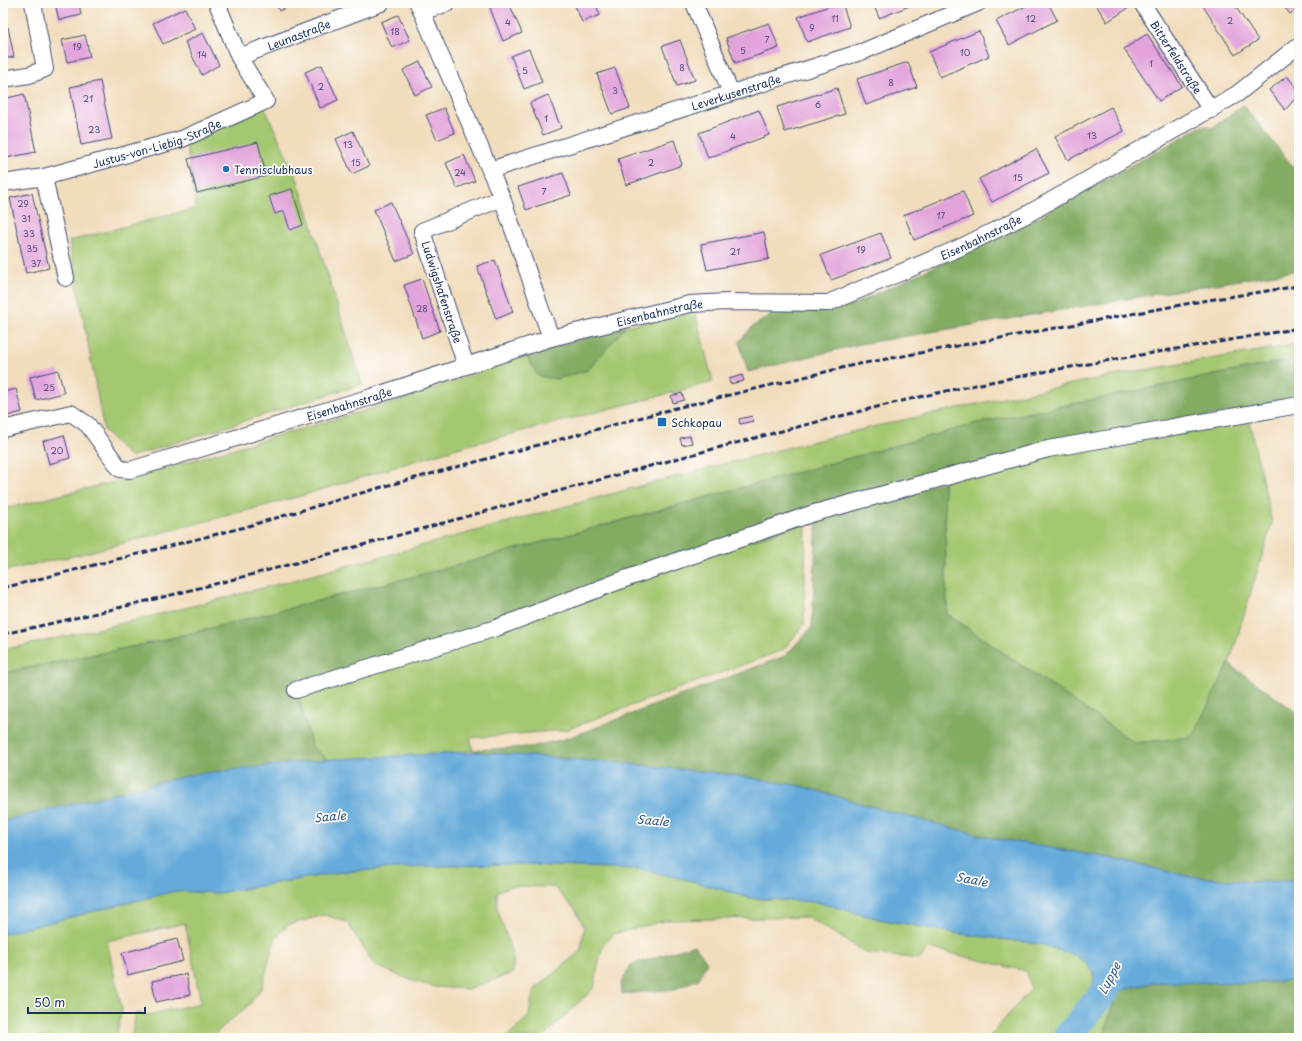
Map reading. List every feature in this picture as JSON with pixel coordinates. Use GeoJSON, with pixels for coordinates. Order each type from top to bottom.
{"type":"FeatureCollection","features":[{"type":"Feature","properties":{"kind":"street"},"geometry":{"type":"LineString","coordinates":[[3,78],[29,75],[45,69],[33,3]]}},
{"type":"Feature","properties":{"kind":"street"},"geometry":{"type":"LineString","coordinates":[[217,3],[239,58]]}},
{"type":"Feature","properties":{"kind":"street","name":"Leunastraße"},"geometry":{"type":"LineString","coordinates":[[239,58],[381,3]]}},
{"type":"Feature","properties":{"kind":"street"},"geometry":{"type":"LineString","coordinates":[[448,3],[420,8],[502,198],[551,338]]}},
{"type":"Feature","properties":{"kind":"street"},"geometry":{"type":"LineString","coordinates":[[694,3],[731,93]]}},
{"type":"Feature","properties":{"kind":"street","name":"Leverkusenstraße"},"geometry":{"type":"LineString","coordinates":[[490,170],[864,52],[978,3]]}},
{"type":"Feature","properties":{"kind":"street","name":"Bitterfeldstraße"},"geometry":{"type":"LineString","coordinates":[[1142,3],[1211,110]]}},
{"type":"Feature","properties":{"kind":"street","name":"Eisenbahnstraße"},"geometry":{"type":"LineString","coordinates":[[3,429],[71,413],[88,425],[120,469],[130,470],[371,397],[551,338],[690,304],[727,302],[828,303],[959,248],[1026,215],[1237,94],[1299,45]]}},
{"type":"Feature","properties":{"kind":"street","name":"Justus-von-Liebig-Straße"},"geometry":{"type":"LineString","coordinates":[[3,183],[44,177],[182,139],[266,101],[239,58]]}},
{"type":"Feature","properties":{"kind":"street"},"geometry":{"type":"LineString","coordinates":[[44,177],[66,278]]}},
{"type":"Feature","properties":{"kind":"street","name":"Ludwigshafenstraße"},"geometry":{"type":"LineString","coordinates":[[466,366],[422,231],[502,198]]}},
{"type":"Feature","properties":{"kind":"street"},"geometry":{"type":"LineString","coordinates":[[296,690],[496,628],[622,580],[811,514],[1048,449],[1299,405]]}},
{"type":"Feature","properties":{"kind":"green space"},"geometry":{"type":"Polygon","coordinates":[[[1243,105],[1299,174],[1299,270],[860,344],[748,372],[739,342],[752,327],[778,310],[836,309],[852,305],[1018,228],[1204,125],[1212,128],[1243,105]]]}},
{"type":"Feature","properties":{"kind":"green space"},"geometry":{"type":"Polygon","coordinates":[[[264,106],[298,181],[362,384],[130,457],[104,431],[69,241],[196,208],[186,142],[264,106]]]}},
{"type":"Feature","properties":{"kind":"green space"},"geometry":{"type":"Polygon","coordinates":[[[695,312],[713,382],[457,448],[301,496],[78,555],[3,571],[3,509],[134,477],[391,403],[526,355],[538,376],[556,379],[588,370],[626,326],[695,312]]]}},
{"type":"Feature","properties":{"kind":"green space"},"geometry":{"type":"Polygon","coordinates":[[[626,326],[588,370],[556,379],[538,376],[526,355],[626,326]]]}},
{"type":"Feature","properties":{"kind":"green space"},"geometry":{"type":"Polygon","coordinates":[[[1299,344],[1299,358],[978,423],[451,567],[156,642],[3,673],[3,650],[221,599],[763,454],[872,427],[1072,384],[1150,369],[1299,344]]]}},
{"type":"Feature","properties":{"kind":"green space"},"geometry":{"type":"Polygon","coordinates":[[[1299,358],[1299,400],[1059,442],[499,622],[295,685],[312,747],[332,763],[3,824],[3,673],[156,642],[451,567],[978,423],[1299,358]]]}},
{"type":"Feature","properties":{"kind":"green space"},"geometry":{"type":"Polygon","coordinates":[[[1249,420],[1272,523],[1229,664],[1192,737],[1135,743],[947,614],[944,482],[1048,453],[1249,420]]]}},
{"type":"Feature","properties":{"kind":"green space"},"geometry":{"type":"Polygon","coordinates":[[[944,482],[947,614],[1135,743],[1192,737],[1229,664],[1299,714],[1299,881],[1251,882],[1188,876],[1109,858],[987,837],[894,813],[801,786],[727,774],[621,763],[478,752],[473,750],[530,747],[568,738],[785,656],[812,627],[817,516],[944,482]]]}},
{"type":"Feature","properties":{"kind":"green space"},"geometry":{"type":"Polygon","coordinates":[[[806,519],[804,625],[783,650],[565,730],[470,738],[473,750],[410,759],[332,763],[312,747],[298,694],[806,519]]]}},
{"type":"Feature","properties":{"kind":"green space"},"geometry":{"type":"Polygon","coordinates":[[[528,865],[639,869],[692,881],[750,898],[817,902],[879,919],[955,933],[1040,944],[1077,956],[1094,971],[1105,991],[1117,992],[1105,1032],[1101,1038],[988,1038],[1031,989],[1026,971],[929,948],[920,959],[866,953],[808,917],[668,920],[614,934],[602,947],[594,988],[542,1038],[506,1038],[529,1016],[533,991],[581,950],[584,927],[576,911],[554,887],[511,886],[497,892],[497,907],[513,957],[513,973],[469,989],[435,987],[413,981],[374,965],[347,922],[324,915],[288,925],[275,939],[261,989],[249,1005],[219,1030],[212,1038],[131,1038],[136,1013],[147,1015],[201,1003],[185,923],[107,941],[122,1010],[116,1038],[3,1038],[3,934],[175,891],[218,893],[341,872],[423,866],[528,865]]]}},
{"type":"Feature","properties":{"kind":"green space"},"geometry":{"type":"Polygon","coordinates":[[[695,945],[707,962],[699,979],[675,989],[622,994],[621,983],[631,965],[695,945]]]}},
{"type":"Feature","properties":{"kind":"green space"},"geometry":{"type":"Polygon","coordinates":[[[1299,980],[1299,1038],[1101,1038],[1105,1032],[1117,992],[1132,987],[1164,982],[1196,981],[1244,983],[1299,980]]]}},
{"type":"Feature","properties":{"kind":"water","name":"Saale"},"geometry":{"type":"Polygon","coordinates":[[[478,752],[621,763],[727,774],[801,786],[894,813],[987,837],[1109,858],[1188,876],[1251,882],[1299,881],[1299,980],[1247,983],[1158,982],[1132,987],[1117,992],[1093,987],[1094,971],[1077,956],[1040,944],[955,933],[879,919],[817,902],[750,898],[692,881],[639,869],[528,865],[423,866],[341,872],[218,893],[175,891],[3,934],[3,821],[194,774],[332,759],[478,752]]]}},
{"type":"Feature","properties":{"kind":"building"},"geometry":{"type":"Polygon","coordinates":[[[55,3],[79,3],[81,15],[59,20],[55,3]]]}},
{"type":"Feature","properties":{"kind":"building"},"geometry":{"type":"Polygon","coordinates":[[[276,3],[296,3],[279,11],[276,3]]]}},
{"type":"Feature","properties":{"kind":"building"},"geometry":{"type":"Polygon","coordinates":[[[502,3],[509,3],[522,33],[503,41],[490,8],[502,3]]]}},
{"type":"Feature","properties":{"kind":"building"},"geometry":{"type":"Polygon","coordinates":[[[574,3],[595,3],[600,15],[582,22],[574,3]]]}},
{"type":"Feature","properties":{"kind":"building"},"geometry":{"type":"Polygon","coordinates":[[[838,3],[842,3],[850,27],[807,42],[798,17],[838,3]]]}},
{"type":"Feature","properties":{"kind":"building"},"geometry":{"type":"Polygon","coordinates":[[[873,3],[917,3],[879,18],[873,3]]]}},
{"type":"Feature","properties":{"kind":"building"},"geometry":{"type":"Polygon","coordinates":[[[1032,3],[1048,3],[1057,20],[1009,45],[996,21],[1032,3]]]}},
{"type":"Feature","properties":{"kind":"building"},"geometry":{"type":"Polygon","coordinates":[[[1095,3],[1127,3],[1130,7],[1107,22],[1095,3]]]}},
{"type":"Feature","properties":{"kind":"building"},"geometry":{"type":"Polygon","coordinates":[[[1201,3],[1233,3],[1258,40],[1235,55],[1201,3]]]}},
{"type":"Feature","properties":{"kind":"building"},"geometry":{"type":"Polygon","coordinates":[[[1281,3],[1299,3],[1299,7],[1290,14],[1281,3]]]}},
{"type":"Feature","properties":{"kind":"building"},"geometry":{"type":"Polygon","coordinates":[[[185,8],[195,29],[163,44],[153,23],[185,8]]]}},
{"type":"Feature","properties":{"kind":"building"},"geometry":{"type":"Polygon","coordinates":[[[398,15],[410,40],[392,48],[381,22],[398,15]]]}},
{"type":"Feature","properties":{"kind":"building"},"geometry":{"type":"Polygon","coordinates":[[[769,23],[779,48],[735,63],[726,38],[769,23]]]}},
{"type":"Feature","properties":{"kind":"building"},"geometry":{"type":"Polygon","coordinates":[[[8,27],[14,57],[3,59],[3,28],[8,27]]]}},
{"type":"Feature","properties":{"kind":"building"},"geometry":{"type":"Polygon","coordinates":[[[979,31],[989,56],[940,77],[929,52],[979,31]]]}},
{"type":"Feature","properties":{"kind":"building"},"geometry":{"type":"Polygon","coordinates":[[[203,33],[219,65],[202,75],[185,42],[203,33]]]}},
{"type":"Feature","properties":{"kind":"building"},"geometry":{"type":"Polygon","coordinates":[[[1147,34],[1182,86],[1159,101],[1124,49],[1147,34]]]}},
{"type":"Feature","properties":{"kind":"building"},"geometry":{"type":"Polygon","coordinates":[[[85,35],[90,57],[67,62],[62,40],[85,35]]]}},
{"type":"Feature","properties":{"kind":"building"},"geometry":{"type":"Polygon","coordinates":[[[680,40],[695,80],[677,86],[662,46],[680,40]]]}},
{"type":"Feature","properties":{"kind":"building"},"geometry":{"type":"Polygon","coordinates":[[[529,49],[542,82],[524,89],[511,56],[529,49]]]}},
{"type":"Feature","properties":{"kind":"building"},"geometry":{"type":"Polygon","coordinates":[[[420,62],[432,87],[415,95],[403,70],[420,62]]]}},
{"type":"Feature","properties":{"kind":"building"},"geometry":{"type":"Polygon","coordinates":[[[908,62],[917,87],[866,105],[857,79],[908,62]]]}},
{"type":"Feature","properties":{"kind":"building"},"geometry":{"type":"Polygon","coordinates":[[[322,65],[338,100],[320,108],[305,72],[322,65]]]}},
{"type":"Feature","properties":{"kind":"building"},"geometry":{"type":"Polygon","coordinates":[[[615,68],[630,108],[612,114],[597,74],[615,68]]]}},
{"type":"Feature","properties":{"kind":"building"},"geometry":{"type":"Polygon","coordinates":[[[1287,76],[1299,91],[1299,107],[1294,100],[1285,110],[1269,90],[1287,76]]]}},
{"type":"Feature","properties":{"kind":"building"},"geometry":{"type":"Polygon","coordinates":[[[100,81],[112,139],[81,145],[70,87],[100,81]]]}},
{"type":"Feature","properties":{"kind":"building"},"geometry":{"type":"Polygon","coordinates":[[[837,88],[845,114],[785,132],[777,107],[837,88]]]}},
{"type":"Feature","properties":{"kind":"building"},"geometry":{"type":"Polygon","coordinates":[[[24,94],[36,152],[6,158],[3,146],[3,99],[24,94]]]}},
{"type":"Feature","properties":{"kind":"building"},"geometry":{"type":"Polygon","coordinates":[[[548,95],[561,128],[543,135],[530,103],[548,95]]]}},
{"type":"Feature","properties":{"kind":"building"},"geometry":{"type":"Polygon","coordinates":[[[1111,107],[1124,131],[1068,160],[1055,137],[1111,107]]]}},
{"type":"Feature","properties":{"kind":"building"},"geometry":{"type":"Polygon","coordinates":[[[444,108],[455,133],[437,140],[426,115],[444,108]]]}},
{"type":"Feature","properties":{"kind":"building"},"geometry":{"type":"Polygon","coordinates":[[[759,110],[769,135],[708,158],[699,133],[759,110]]]}},
{"type":"Feature","properties":{"kind":"building"},"geometry":{"type":"Polygon","coordinates":[[[353,131],[369,166],[352,174],[336,139],[353,131]]]}},
{"type":"Feature","properties":{"kind":"building"},"geometry":{"type":"Polygon","coordinates":[[[674,140],[682,165],[626,185],[618,159],[674,140]]]}},
{"type":"Feature","properties":{"kind":"building"},"geometry":{"type":"Polygon","coordinates":[[[258,142],[266,176],[197,193],[188,159],[258,142]]]}},
{"type":"Feature","properties":{"kind":"building"},"geometry":{"type":"Polygon","coordinates":[[[1036,149],[1049,173],[992,202],[979,179],[1036,149]]]}},
{"type":"Feature","properties":{"kind":"building"},"geometry":{"type":"Polygon","coordinates":[[[464,155],[475,181],[457,188],[446,163],[464,155]]]}},
{"type":"Feature","properties":{"kind":"building"},"geometry":{"type":"Polygon","coordinates":[[[563,173],[571,195],[526,210],[518,187],[563,173]]]}},
{"type":"Feature","properties":{"kind":"building"},"geometry":{"type":"Polygon","coordinates":[[[292,189],[303,225],[290,230],[284,211],[275,214],[269,196],[292,189]]]}},
{"type":"Feature","properties":{"kind":"building"},"geometry":{"type":"Polygon","coordinates":[[[963,191],[973,216],[914,240],[904,215],[963,191]]]}},
{"type":"Feature","properties":{"kind":"building"},"geometry":{"type":"Polygon","coordinates":[[[32,193],[49,268],[26,273],[10,198],[32,193]]]}},
{"type":"Feature","properties":{"kind":"building"},"geometry":{"type":"Polygon","coordinates":[[[391,202],[414,254],[396,261],[374,210],[391,202]]]}},
{"type":"Feature","properties":{"kind":"building"},"geometry":{"type":"Polygon","coordinates":[[[764,232],[769,259],[707,270],[701,244],[764,232]]]}},
{"type":"Feature","properties":{"kind":"building"},"geometry":{"type":"Polygon","coordinates":[[[881,233],[891,258],[831,280],[821,255],[881,233]]]}},
{"type":"Feature","properties":{"kind":"building"},"geometry":{"type":"Polygon","coordinates":[[[495,260],[513,312],[496,319],[477,266],[495,260]]]}},
{"type":"Feature","properties":{"kind":"building"},"geometry":{"type":"Polygon","coordinates":[[[422,279],[440,331],[422,338],[404,285],[422,279]]]}},
{"type":"Feature","properties":{"kind":"building"},"geometry":{"type":"Polygon","coordinates":[[[58,370],[64,393],[36,400],[30,377],[58,370]]]}},
{"type":"Feature","properties":{"kind":"building"},"geometry":{"type":"Polygon","coordinates":[[[742,375],[744,381],[730,384],[729,379],[742,375]]]}},
{"type":"Feature","properties":{"kind":"building"},"geometry":{"type":"Polygon","coordinates":[[[16,389],[22,412],[3,417],[3,392],[16,389]]]}},
{"type":"Feature","properties":{"kind":"building"},"geometry":{"type":"Polygon","coordinates":[[[682,393],[684,400],[673,403],[671,396],[682,393]]]}},
{"type":"Feature","properties":{"kind":"building"},"geometry":{"type":"Polygon","coordinates":[[[752,416],[753,421],[740,424],[739,419],[752,416]]]}},
{"type":"Feature","properties":{"kind":"building"},"geometry":{"type":"Polygon","coordinates":[[[64,435],[70,458],[49,464],[43,441],[64,435]]]}},
{"type":"Feature","properties":{"kind":"building"},"geometry":{"type":"Polygon","coordinates":[[[690,436],[692,443],[682,445],[680,438],[690,436]]]}},
{"type":"Feature","properties":{"kind":"building"},"geometry":{"type":"Polygon","coordinates":[[[177,939],[183,961],[128,975],[122,953],[177,939]]]}},
{"type":"Feature","properties":{"kind":"building"},"geometry":{"type":"Polygon","coordinates":[[[186,974],[190,995],[156,1002],[152,981],[186,974]]]}},
{"type":"Feature","properties":{"kind":"waterway","name":"Luppe"},"geometry":{"type":"LineString","coordinates":[[1066,1038],[1105,991],[1121,956]]}},
{"type":"Feature","properties":{"kind":"railway"},"geometry":{"type":"LineString","coordinates":[[3,588],[245,527],[382,487],[680,407],[854,365],[1202,301],[1299,286]]}},
{"type":"Feature","properties":{"kind":"railway"},"geometry":{"type":"LineString","coordinates":[[3,634],[219,583],[327,555],[757,437],[918,397],[1081,365],[1299,328]]}},
{"type":"Feature","properties":{"kind":"place","name":"Tennisclubhaus"},"geometry":{"type":"Point","coordinates":[226,169]}},
{"type":"Feature","properties":{"kind":"place","name":"Schkopau"},"geometry":{"type":"Point","coordinates":[662,422]}}]}
